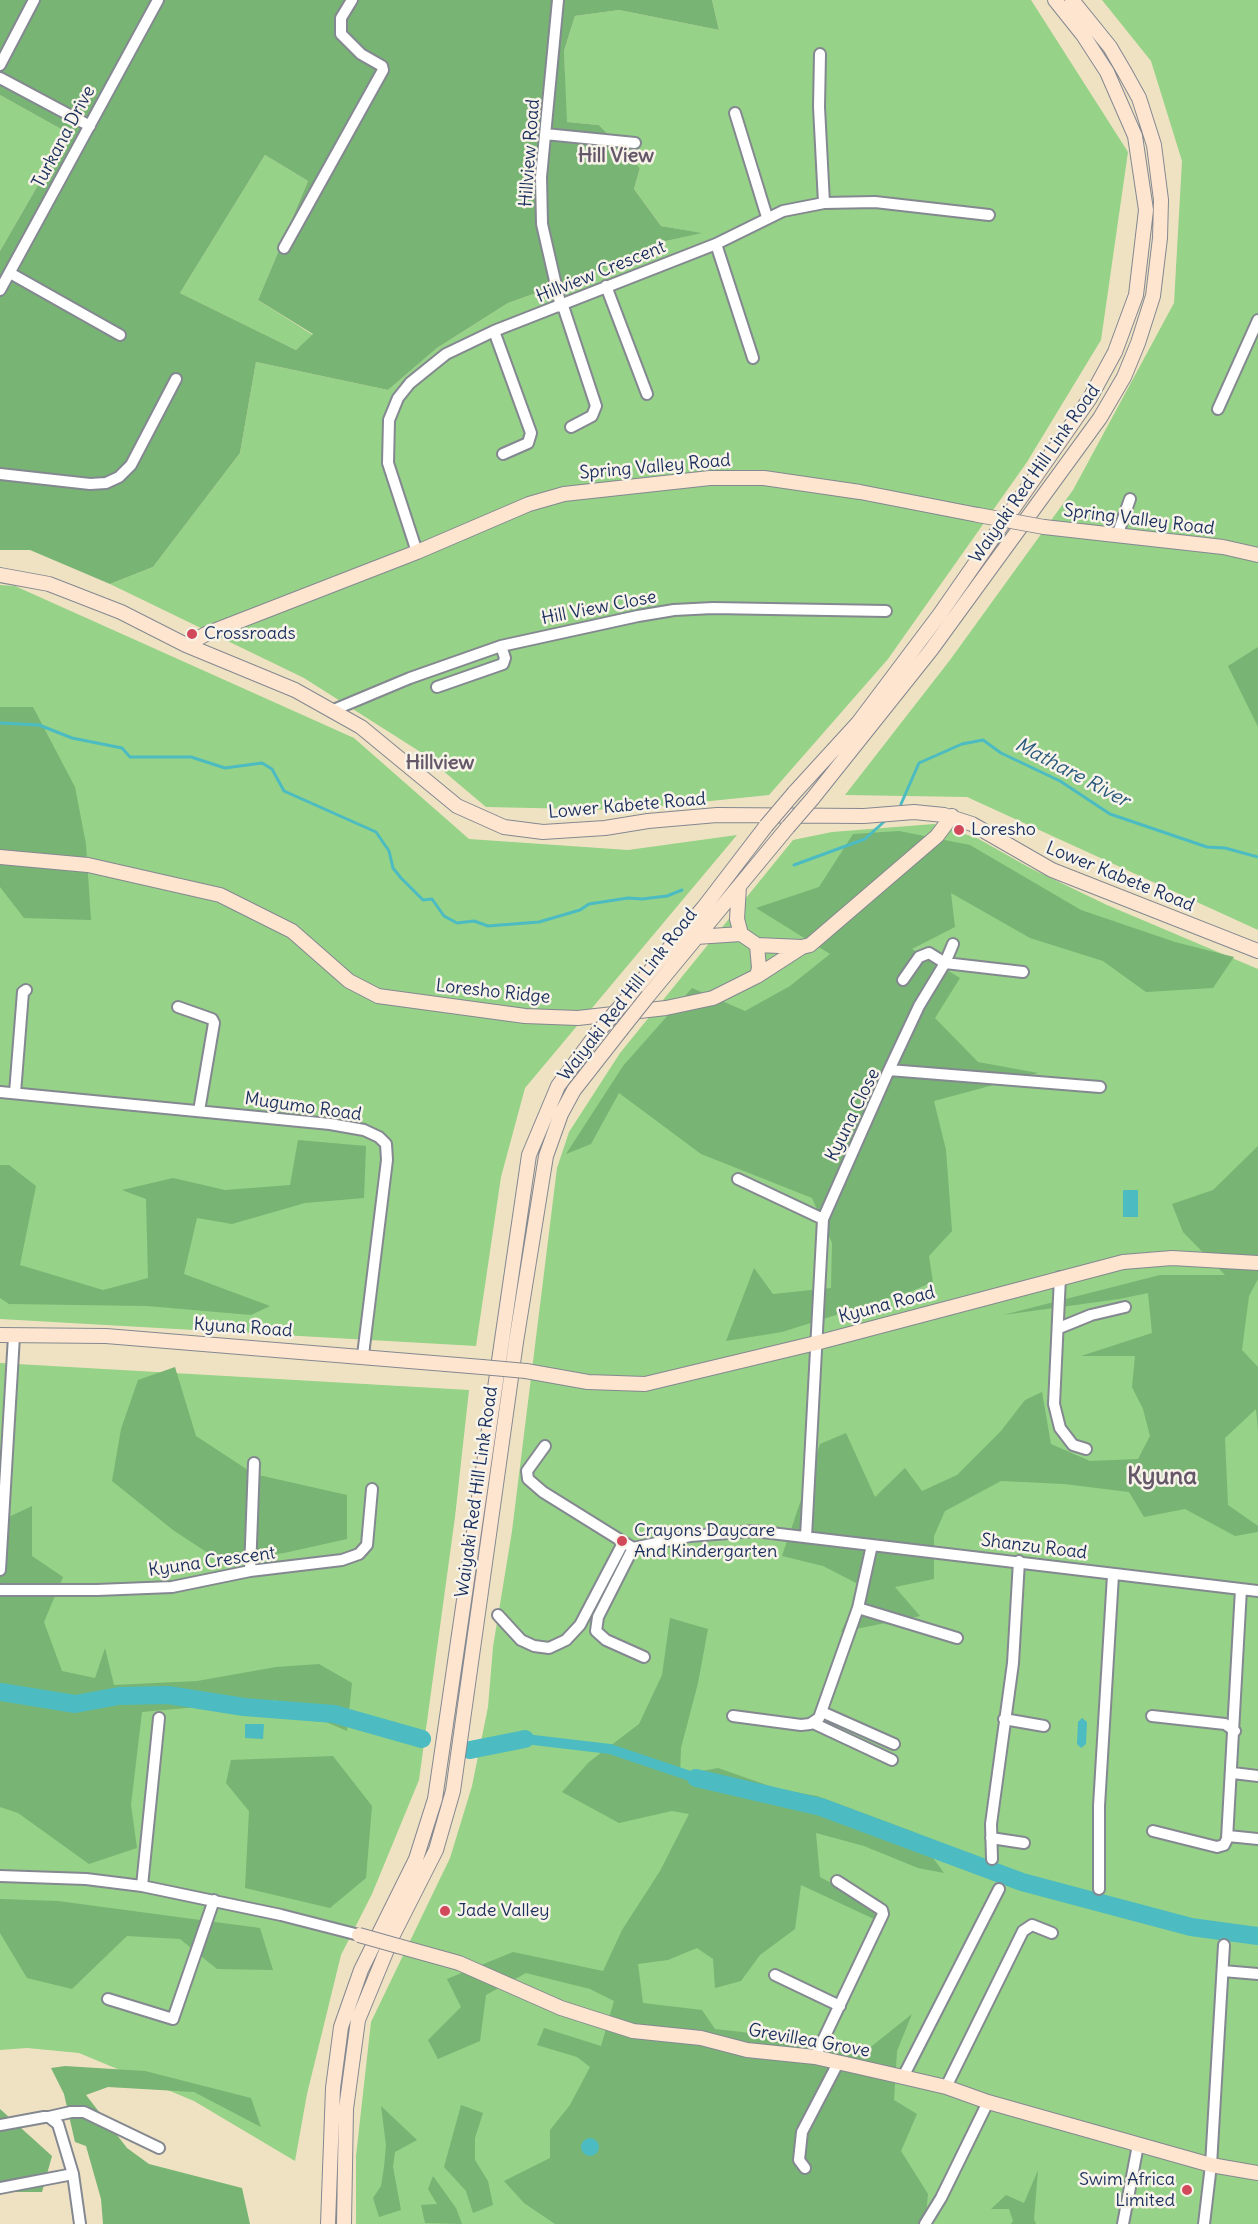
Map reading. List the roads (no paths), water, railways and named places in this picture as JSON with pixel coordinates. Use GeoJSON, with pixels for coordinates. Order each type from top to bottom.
{"type":"FeatureCollection","features":[{"type":"Feature","properties":{"kind":"main road","name":"Waiyaki Red Hill Link Road"},"geometry":{"type":"LineString","coordinates":[[328,2224],[333,2088],[340,2027],[361,1970],[416,1859],[435,1799],[529,1155],[558,1086],[598,1032],[704,906],[766,826],[858,723],[940,614],[1078,416],[1115,352],[1136,296],[1146,210],[1135,136],[1107,72],[1083,35],[1054,0]]}},
{"type":"Feature","properties":{"kind":"main road","name":"Waiyaki Red Hill Link Road"},"geometry":{"type":"LineString","coordinates":[[344,2224],[346,2109],[358,2020],[393,1935],[435,1850],[453,1791],[516,1342],[546,1156],[561,1114],[574,1090],[621,1029],[813,798],[931,650],[1101,418],[1124,377],[1138,343],[1153,296],[1161,238],[1161,200],[1154,145],[1139,98],[1124,71],[1110,47],[1072,0]]}},
{"type":"Feature","properties":{"kind":"main road","name":"Spring Valley Road"},"geometry":{"type":"LineString","coordinates":[[186,645],[206,634],[417,552],[529,504],[564,494],[710,478],[798,482],[1044,526],[1223,547],[1258,555]]}},
{"type":"Feature","properties":{"kind":"main road","name":"Lower Kabete Road"},"geometry":{"type":"LineString","coordinates":[[0,575],[49,585],[121,612],[186,645],[256,672],[368,732],[458,806],[489,822],[518,830],[573,831],[717,815],[864,816],[921,812],[952,816],[972,824],[1052,870],[1258,951]]}},
{"type":"Feature","properties":{"kind":"main road","name":"Loresho Ridge"},"geometry":{"type":"LineString","coordinates":[[0,857],[88,865],[220,895],[292,931],[349,981],[378,996],[525,1016],[578,1018],[666,1008],[712,998],[757,976],[802,947],[810,945],[937,836],[952,816]]}},
{"type":"Feature","properties":{"kind":"main road"},"geometry":{"type":"LineString","coordinates":[[739,885],[737,919],[741,934]]}},
{"type":"Feature","properties":{"kind":"main road"},"geometry":{"type":"LineString","coordinates":[[696,937],[741,934],[757,945],[802,947]]}},
{"type":"Feature","properties":{"kind":"main road"},"geometry":{"type":"LineString","coordinates":[[757,945],[759,968],[757,976]]}},
{"type":"Feature","properties":{"kind":"main road","name":"Kyuna Road"},"geometry":{"type":"LineString","coordinates":[[7,1335],[106,1336],[363,1355],[526,1371],[588,1382],[645,1384],[816,1342],[1060,1277],[1150,1259],[1222,1259],[1258,1263]]}},
{"type":"Feature","properties":{"kind":"main road","name":"Grevillea Grove"},"geometry":{"type":"LineString","coordinates":[[359,1935],[459,1963],[561,2008],[624,2029],[701,2038],[747,2049],[814,2057],[903,2077],[946,2087],[988,2102],[1211,2165],[1258,2173]]}},
{"type":"Feature","properties":{"kind":"street"},"geometry":{"type":"LineString","coordinates":[[0,65],[34,0]]}},
{"type":"Feature","properties":{"kind":"street","name":"Turkana Drive"},"geometry":{"type":"LineString","coordinates":[[0,290],[158,0]]}},
{"type":"Feature","properties":{"kind":"street"},"geometry":{"type":"LineString","coordinates":[[284,248],[383,70],[382,66],[361,54],[341,34],[341,18],[352,0]]}},
{"type":"Feature","properties":{"kind":"street","name":"Hillview Road"},"geometry":{"type":"LineString","coordinates":[[558,0],[541,177],[542,224],[562,307],[596,406],[592,416],[571,427]]}},
{"type":"Feature","properties":{"kind":"street"},"geometry":{"type":"LineString","coordinates":[[820,54],[819,107],[824,203]]}},
{"type":"Feature","properties":{"kind":"street"},"geometry":{"type":"LineString","coordinates":[[0,78],[90,126]]}},
{"type":"Feature","properties":{"kind":"street"},"geometry":{"type":"LineString","coordinates":[[735,113],[767,217]]}},
{"type":"Feature","properties":{"kind":"street"},"geometry":{"type":"LineString","coordinates":[[546,134],[635,143]]}},
{"type":"Feature","properties":{"kind":"street","name":"Hillview Crescent"},"geometry":{"type":"LineString","coordinates":[[417,552],[388,462],[389,420],[398,398],[424,369],[446,354],[494,331],[562,307],[606,286],[717,244],[783,211],[824,203],[875,202],[989,214]]}},
{"type":"Feature","properties":{"kind":"street"},"geometry":{"type":"LineString","coordinates":[[717,244],[753,358]]}},
{"type":"Feature","properties":{"kind":"street"},"geometry":{"type":"LineString","coordinates":[[10,273],[120,335]]}},
{"type":"Feature","properties":{"kind":"street"},"geometry":{"type":"LineString","coordinates":[[606,286],[647,394]]}},
{"type":"Feature","properties":{"kind":"street"},"geometry":{"type":"LineString","coordinates":[[1218,409],[1258,320]]}},
{"type":"Feature","properties":{"kind":"street"},"geometry":{"type":"LineString","coordinates":[[494,331],[531,433],[528,443],[503,454]]}},
{"type":"Feature","properties":{"kind":"street"},"geometry":{"type":"LineString","coordinates":[[0,474],[90,484],[106,483],[119,477],[131,465],[176,379]]}},
{"type":"Feature","properties":{"kind":"street"},"geometry":{"type":"LineString","coordinates":[[1117,536],[1130,499]]}},
{"type":"Feature","properties":{"kind":"street","name":"Hill View Close"},"geometry":{"type":"LineString","coordinates":[[331,711],[410,678],[501,646],[588,625],[674,610],[748,608],[886,611]]}},
{"type":"Feature","properties":{"kind":"street"},"geometry":{"type":"LineString","coordinates":[[437,687],[502,664],[505,658],[501,646]]}},
{"type":"Feature","properties":{"kind":"street"},"geometry":{"type":"LineString","coordinates":[[889,1070],[924,996],[945,963],[953,944]]}},
{"type":"Feature","properties":{"kind":"street"},"geometry":{"type":"LineString","coordinates":[[903,980],[919,957],[929,953],[945,963],[1023,972]]}},
{"type":"Feature","properties":{"kind":"street"},"geometry":{"type":"LineString","coordinates":[[15,1093],[23,992],[26,990]]}},
{"type":"Feature","properties":{"kind":"street"},"geometry":{"type":"LineString","coordinates":[[178,1007],[212,1019],[214,1023],[199,1111]]}},
{"type":"Feature","properties":{"kind":"street","name":"Kyuna Close"},"geometry":{"type":"LineString","coordinates":[[816,1342],[823,1219],[889,1070],[1100,1087]]}},
{"type":"Feature","properties":{"kind":"street","name":"Mugumo Road"},"geometry":{"type":"LineString","coordinates":[[0,1092],[339,1125],[372,1133],[386,1143],[387,1160],[363,1355]]}},
{"type":"Feature","properties":{"kind":"street"},"geometry":{"type":"LineString","coordinates":[[738,1179],[823,1219]]}},
{"type":"Feature","properties":{"kind":"street"},"geometry":{"type":"LineString","coordinates":[[1060,1277],[1054,1404],[1060,1428],[1073,1444],[1086,1449]]}},
{"type":"Feature","properties":{"kind":"street"},"geometry":{"type":"LineString","coordinates":[[1059,1328],[1091,1315],[1125,1307]]}},
{"type":"Feature","properties":{"kind":"street"},"geometry":{"type":"LineString","coordinates":[[0,1570],[7,1335]]}},
{"type":"Feature","properties":{"kind":"street"},"geometry":{"type":"LineString","coordinates":[[806,1537],[816,1342]]}},
{"type":"Feature","properties":{"kind":"street"},"geometry":{"type":"LineString","coordinates":[[545,1446],[527,1471],[528,1479],[543,1492],[628,1546]]}},
{"type":"Feature","properties":{"kind":"street"},"geometry":{"type":"LineString","coordinates":[[250,1571],[254,1463]]}},
{"type":"Feature","properties":{"kind":"street","name":"Kyuna Crescent"},"geometry":{"type":"LineString","coordinates":[[0,1590],[172,1587],[250,1571],[327,1563],[359,1554],[367,1545],[372,1489]]}},
{"type":"Feature","properties":{"kind":"street","name":"Shanzu Road"},"geometry":{"type":"LineString","coordinates":[[628,1546],[720,1532],[754,1532],[1019,1561],[1113,1575],[1258,1591]]}},
{"type":"Feature","properties":{"kind":"street"},"geometry":{"type":"LineString","coordinates":[[813,1723],[822,1712],[858,1608],[872,1545]]}},
{"type":"Feature","properties":{"kind":"street"},"geometry":{"type":"LineString","coordinates":[[498,1615],[521,1640],[541,1648],[557,1645],[580,1625],[628,1546]]}},
{"type":"Feature","properties":{"kind":"street"},"geometry":{"type":"LineString","coordinates":[[628,1546],[598,1617],[596,1631],[606,1640],[644,1657]]}},
{"type":"Feature","properties":{"kind":"street"},"geometry":{"type":"LineString","coordinates":[[992,1859],[991,1838],[1004,1719],[1013,1663],[1019,1561]]}},
{"type":"Feature","properties":{"kind":"street"},"geometry":{"type":"LineString","coordinates":[[1099,1889],[1099,1806],[1113,1575]]}},
{"type":"Feature","properties":{"kind":"street"},"geometry":{"type":"LineString","coordinates":[[1153,1831],[1217,1847],[1224,1845],[1228,1836],[1241,1589]]}},
{"type":"Feature","properties":{"kind":"street"},"geometry":{"type":"LineString","coordinates":[[858,1608],[957,1638]]}},
{"type":"Feature","properties":{"kind":"street"},"geometry":{"type":"LineString","coordinates":[[822,1712],[894,1744]]}},
{"type":"Feature","properties":{"kind":"street"},"geometry":{"type":"LineString","coordinates":[[733,1716],[791,1724],[813,1723],[892,1760]]}},
{"type":"Feature","properties":{"kind":"street"},"geometry":{"type":"LineString","coordinates":[[1152,1716],[1225,1724],[1235,1731]]}},
{"type":"Feature","properties":{"kind":"street"},"geometry":{"type":"LineString","coordinates":[[142,1886],[159,1718]]}},
{"type":"Feature","properties":{"kind":"street"},"geometry":{"type":"LineString","coordinates":[[1004,1719],[1044,1726]]}},
{"type":"Feature","properties":{"kind":"street"},"geometry":{"type":"LineString","coordinates":[[1233,1773],[1258,1776]]}},
{"type":"Feature","properties":{"kind":"street"},"geometry":{"type":"LineString","coordinates":[[1228,1836],[1258,1839]]}},
{"type":"Feature","properties":{"kind":"street"},"geometry":{"type":"LineString","coordinates":[[991,1838],[1024,1843]]}},
{"type":"Feature","properties":{"kind":"street"},"geometry":{"type":"LineString","coordinates":[[0,1876],[86,1879],[142,1886],[214,1900],[359,1935]]}},
{"type":"Feature","properties":{"kind":"street"},"geometry":{"type":"LineString","coordinates":[[814,2057],[883,1914],[882,1910],[837,1881]]}},
{"type":"Feature","properties":{"kind":"street"},"geometry":{"type":"LineString","coordinates":[[903,2077],[999,1889]]}},
{"type":"Feature","properties":{"kind":"street"},"geometry":{"type":"LineString","coordinates":[[108,1999],[173,2019],[214,1900]]}},
{"type":"Feature","properties":{"kind":"street"},"geometry":{"type":"LineString","coordinates":[[946,2087],[1023,1931],[1032,1925],[1052,1934]]}},
{"type":"Feature","properties":{"kind":"street"},"geometry":{"type":"LineString","coordinates":[[1204,2224],[1211,2165],[1224,1946]]}},
{"type":"Feature","properties":{"kind":"street"},"geometry":{"type":"LineString","coordinates":[[1223,1971],[1258,1974]]}},
{"type":"Feature","properties":{"kind":"street"},"geometry":{"type":"LineString","coordinates":[[775,1975],[840,2006]]}},
{"type":"Feature","properties":{"kind":"street"},"geometry":{"type":"LineString","coordinates":[[805,2168],[798,2160],[802,2132],[838,2063]]}},
{"type":"Feature","properties":{"kind":"street"},"geometry":{"type":"LineString","coordinates":[[926,2224],[988,2102]]}},
{"type":"Feature","properties":{"kind":"street"},"geometry":{"type":"LineString","coordinates":[[0,2125],[84,2112],[159,2148]]}},
{"type":"Feature","properties":{"kind":"street"},"geometry":{"type":"LineString","coordinates":[[49,2117],[62,2130],[73,2174],[80,2224]]}},
{"type":"Feature","properties":{"kind":"street"},"geometry":{"type":"LineString","coordinates":[[1123,2224],[1138,2145]]}},
{"type":"Feature","properties":{"kind":"street"},"geometry":{"type":"LineString","coordinates":[[0,2188],[73,2174]]}},
{"type":"Feature","properties":{"kind":"water"},"geometry":{"type":"Polygon","coordinates":[[[1123,1190],[1138,1190],[1138,1217],[1123,1217],[1123,1190]]]}},
{"type":"Feature","properties":{"kind":"water"},"geometry":{"type":"Polygon","coordinates":[[[1082,1718],[1087,1722],[1086,1744],[1081,1748],[1077,1744],[1078,1722],[1082,1718]]]}},
{"type":"Feature","properties":{"kind":"water"},"geometry":{"type":"Polygon","coordinates":[[[245,1724],[264,1724],[263,1739],[245,1738],[245,1724]]]}},
{"type":"Feature","properties":{"kind":"water"},"geometry":{"type":"Polygon","coordinates":[[[590,2138],[596,2141],[599,2147],[596,2153],[590,2156],[584,2153],[581,2147],[584,2141],[590,2138]]]}},
{"type":"Feature","properties":{"kind":"waterway"},"geometry":{"type":"LineString","coordinates":[[0,723],[39,725],[72,738],[122,748],[130,757],[191,757],[225,768],[262,763],[272,769],[284,791],[376,832],[389,851],[393,868],[401,878],[423,900],[432,899],[444,916],[457,923],[474,921],[488,926],[539,922],[580,910],[589,904],[628,898],[667,896],[682,890]]}},
{"type":"Feature","properties":{"kind":"waterway","name":"Mathare River"},"geometry":{"type":"LineString","coordinates":[[901,804],[919,763],[962,744],[983,740],[1001,753],[1060,781],[1110,814],[1207,847],[1225,848],[1258,857]]}},
{"type":"Feature","properties":{"kind":"waterway"},"geometry":{"type":"LineString","coordinates":[[794,865],[865,839],[887,819]]}},
{"type":"Feature","properties":{"kind":"waterway"},"geometry":{"type":"LineString","coordinates":[[0,1692],[75,1704],[119,1696],[168,1695],[244,1707],[334,1714],[422,1739]]}},
{"type":"Feature","properties":{"kind":"waterway"},"geometry":{"type":"LineString","coordinates":[[525,1739],[610,1749],[696,1778]]}},
{"type":"Feature","properties":{"kind":"waterway"},"geometry":{"type":"LineString","coordinates":[[470,1750],[525,1739]]}},
{"type":"Feature","properties":{"kind":"waterway"},"geometry":{"type":"LineString","coordinates":[[696,1778],[821,1807],[1022,1882],[1191,1927],[1258,1936]]}},
{"type":"Feature","properties":{"kind":"place","name":"Crossroads"},"geometry":{"type":"Point","coordinates":[192,634]}},
{"type":"Feature","properties":{"kind":"place","name":"Loresho"},"geometry":{"type":"Point","coordinates":[959,830]}},
{"type":"Feature","properties":{"kind":"place","name":"Crayons Daycare And Kindergarten"},"geometry":{"type":"Point","coordinates":[622,1541]}},
{"type":"Feature","properties":{"kind":"place","name":"Jade Valley"},"geometry":{"type":"Point","coordinates":[445,1911]}},
{"type":"Feature","properties":{"kind":"place","name":"Swim Africa Limited"},"geometry":{"type":"Point","coordinates":[1187,2190]}},
{"type":"Feature","properties":{"kind":"district","name":"Hill View"},"geometry":{"type":"Point","coordinates":[616,156]}},
{"type":"Feature","properties":{"kind":"district","name":"Hillview"},"geometry":{"type":"Point","coordinates":[440,763]}},
{"type":"Feature","properties":{"kind":"district","name":"Kyuna"},"geometry":{"type":"Point","coordinates":[1162,1477]}}]}
